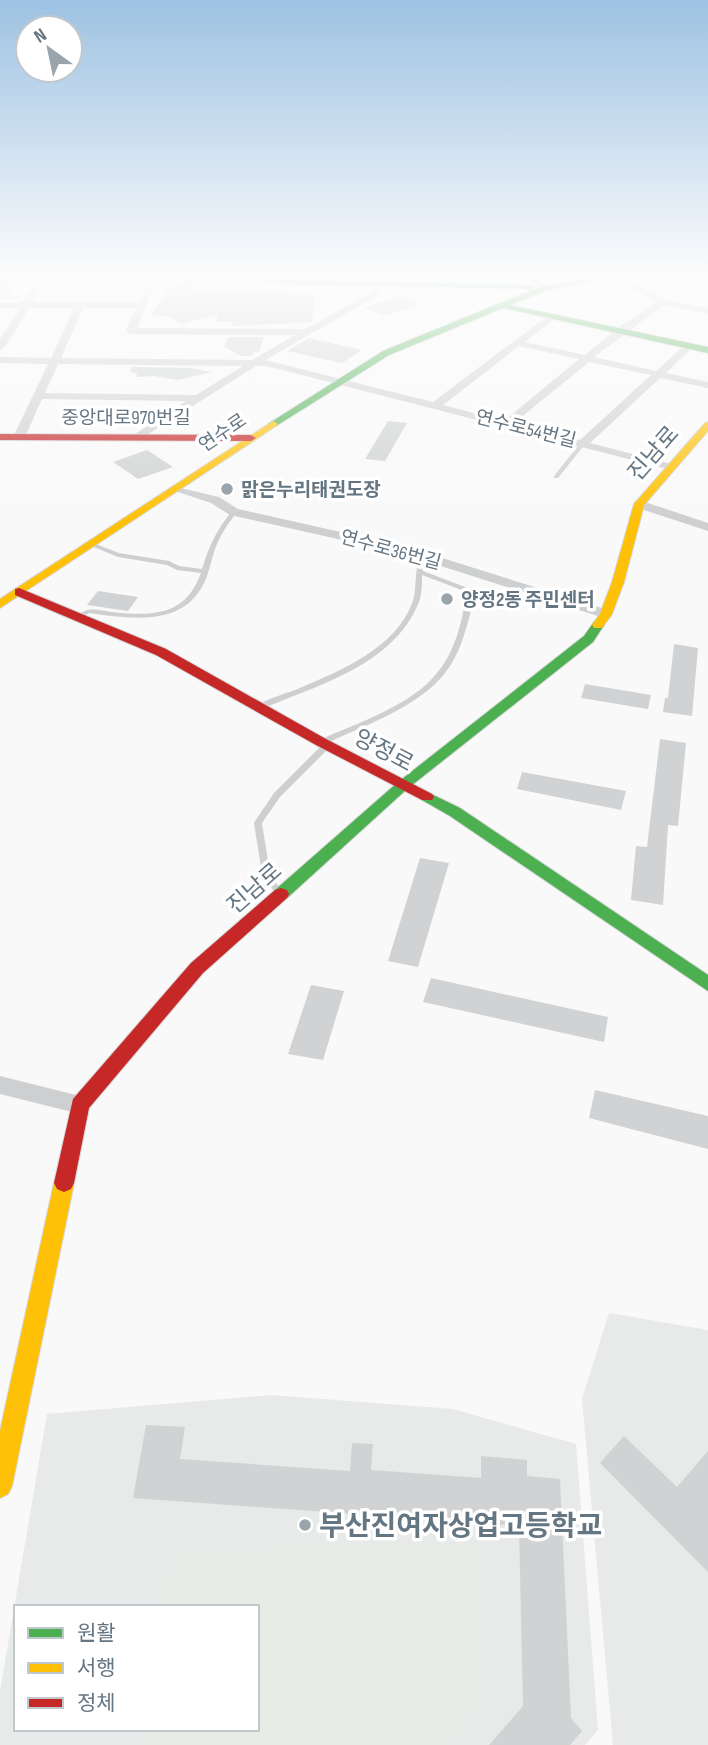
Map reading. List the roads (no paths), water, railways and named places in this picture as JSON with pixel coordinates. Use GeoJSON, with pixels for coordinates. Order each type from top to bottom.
{"type":"FeatureCollection","features":[{"type":"Feature","properties":{"kind":"street"},"geometry":{"type":"LineString","coordinates":[[19,437],[58,357]]}},
{"type":"Feature","properties":{"kind":"street"},"geometry":{"type":"LineString","coordinates":[[135,438],[262,357]]}},
{"type":"Feature","properties":{"kind":"street","name":"연수로"},"geometry":{"type":"LineString","coordinates":[[7,599],[339,380],[378,357]]}},
{"type":"Feature","properties":{"kind":"street"},"geometry":{"type":"LineString","coordinates":[[436,405],[499,357]]}},
{"type":"Feature","properties":{"kind":"street"},"geometry":{"type":"LineString","coordinates":[[507,424],[586,357]]}},
{"type":"Feature","properties":{"kind":"street"},"geometry":{"type":"LineString","coordinates":[[589,357],[708,384]]}},
{"type":"Feature","properties":{"kind":"street"},"geometry":{"type":"LineString","coordinates":[[583,443],[677,357]]}},
{"type":"Feature","properties":{"kind":"street","name":"연수로54번길"},"geometry":{"type":"LineString","coordinates":[[0,360],[256,361],[339,380],[671,467]]}},
{"type":"Feature","properties":{"kind":"street"},"geometry":{"type":"LineString","coordinates":[[40,396],[199,398]]}},
{"type":"Feature","properties":{"kind":"street","name":"진남로"},"geometry":{"type":"LineString","coordinates":[[0,1486],[80,1105],[197,968],[402,786],[589,639],[606,614],[618,582],[639,504],[708,425]]}},
{"type":"Feature","properties":{"kind":"street","name":"중앙대로970번길"},"geometry":{"type":"LineString","coordinates":[[0,437],[251,438]]}},
{"type":"Feature","properties":{"kind":"street","name":"연수로36번길"},"geometry":{"type":"LineString","coordinates":[[176,488],[215,500],[234,512],[403,551],[606,614]]}},
{"type":"Feature","properties":{"kind":"street"},"geometry":{"type":"LineString","coordinates":[[639,504],[708,527]]}},
{"type":"Feature","properties":{"kind":"street","name":"양정로"},"geometry":{"type":"LineString","coordinates":[[7,599],[79,617],[161,652],[324,744],[455,812],[708,984]]}},
{"type":"Feature","properties":{"kind":"street"},"geometry":{"type":"LineString","coordinates":[[0,1084],[80,1105]]}},
{"type":"Feature","properties":{"kind":"lane"},"geometry":{"type":"LineString","coordinates":[[555,477],[583,443]]}},
{"type":"Feature","properties":{"kind":"lane"},"geometry":{"type":"LineString","coordinates":[[79,617],[88,611],[149,617],[182,609],[197,592],[211,544],[234,512]]}},
{"type":"Feature","properties":{"kind":"lane"},"geometry":{"type":"LineString","coordinates":[[91,544],[118,555],[169,563],[177,568],[205,571]]}},
{"type":"Feature","properties":{"kind":"lane"},"geometry":{"type":"LineString","coordinates":[[260,707],[326,680],[368,656],[401,629],[417,600],[419,572],[403,551]]}},
{"type":"Feature","properties":{"kind":"lane"},"geometry":{"type":"LineString","coordinates":[[281,896],[266,874],[258,823],[277,795],[324,744],[418,694],[439,677],[453,653],[471,591],[419,572]]}},
{"type":"Feature","properties":{"kind":"place","name":"맑은누리태권도장"},"geometry":{"type":"Point","coordinates":[227,489]}},
{"type":"Feature","properties":{"kind":"place","name":"양정2동 주민센터"},"geometry":{"type":"Point","coordinates":[447,599]}},
{"type":"Feature","properties":{"kind":"place","name":"부산진여자상업고등학교"},"geometry":{"type":"Point","coordinates":[305,1525]}}]}
